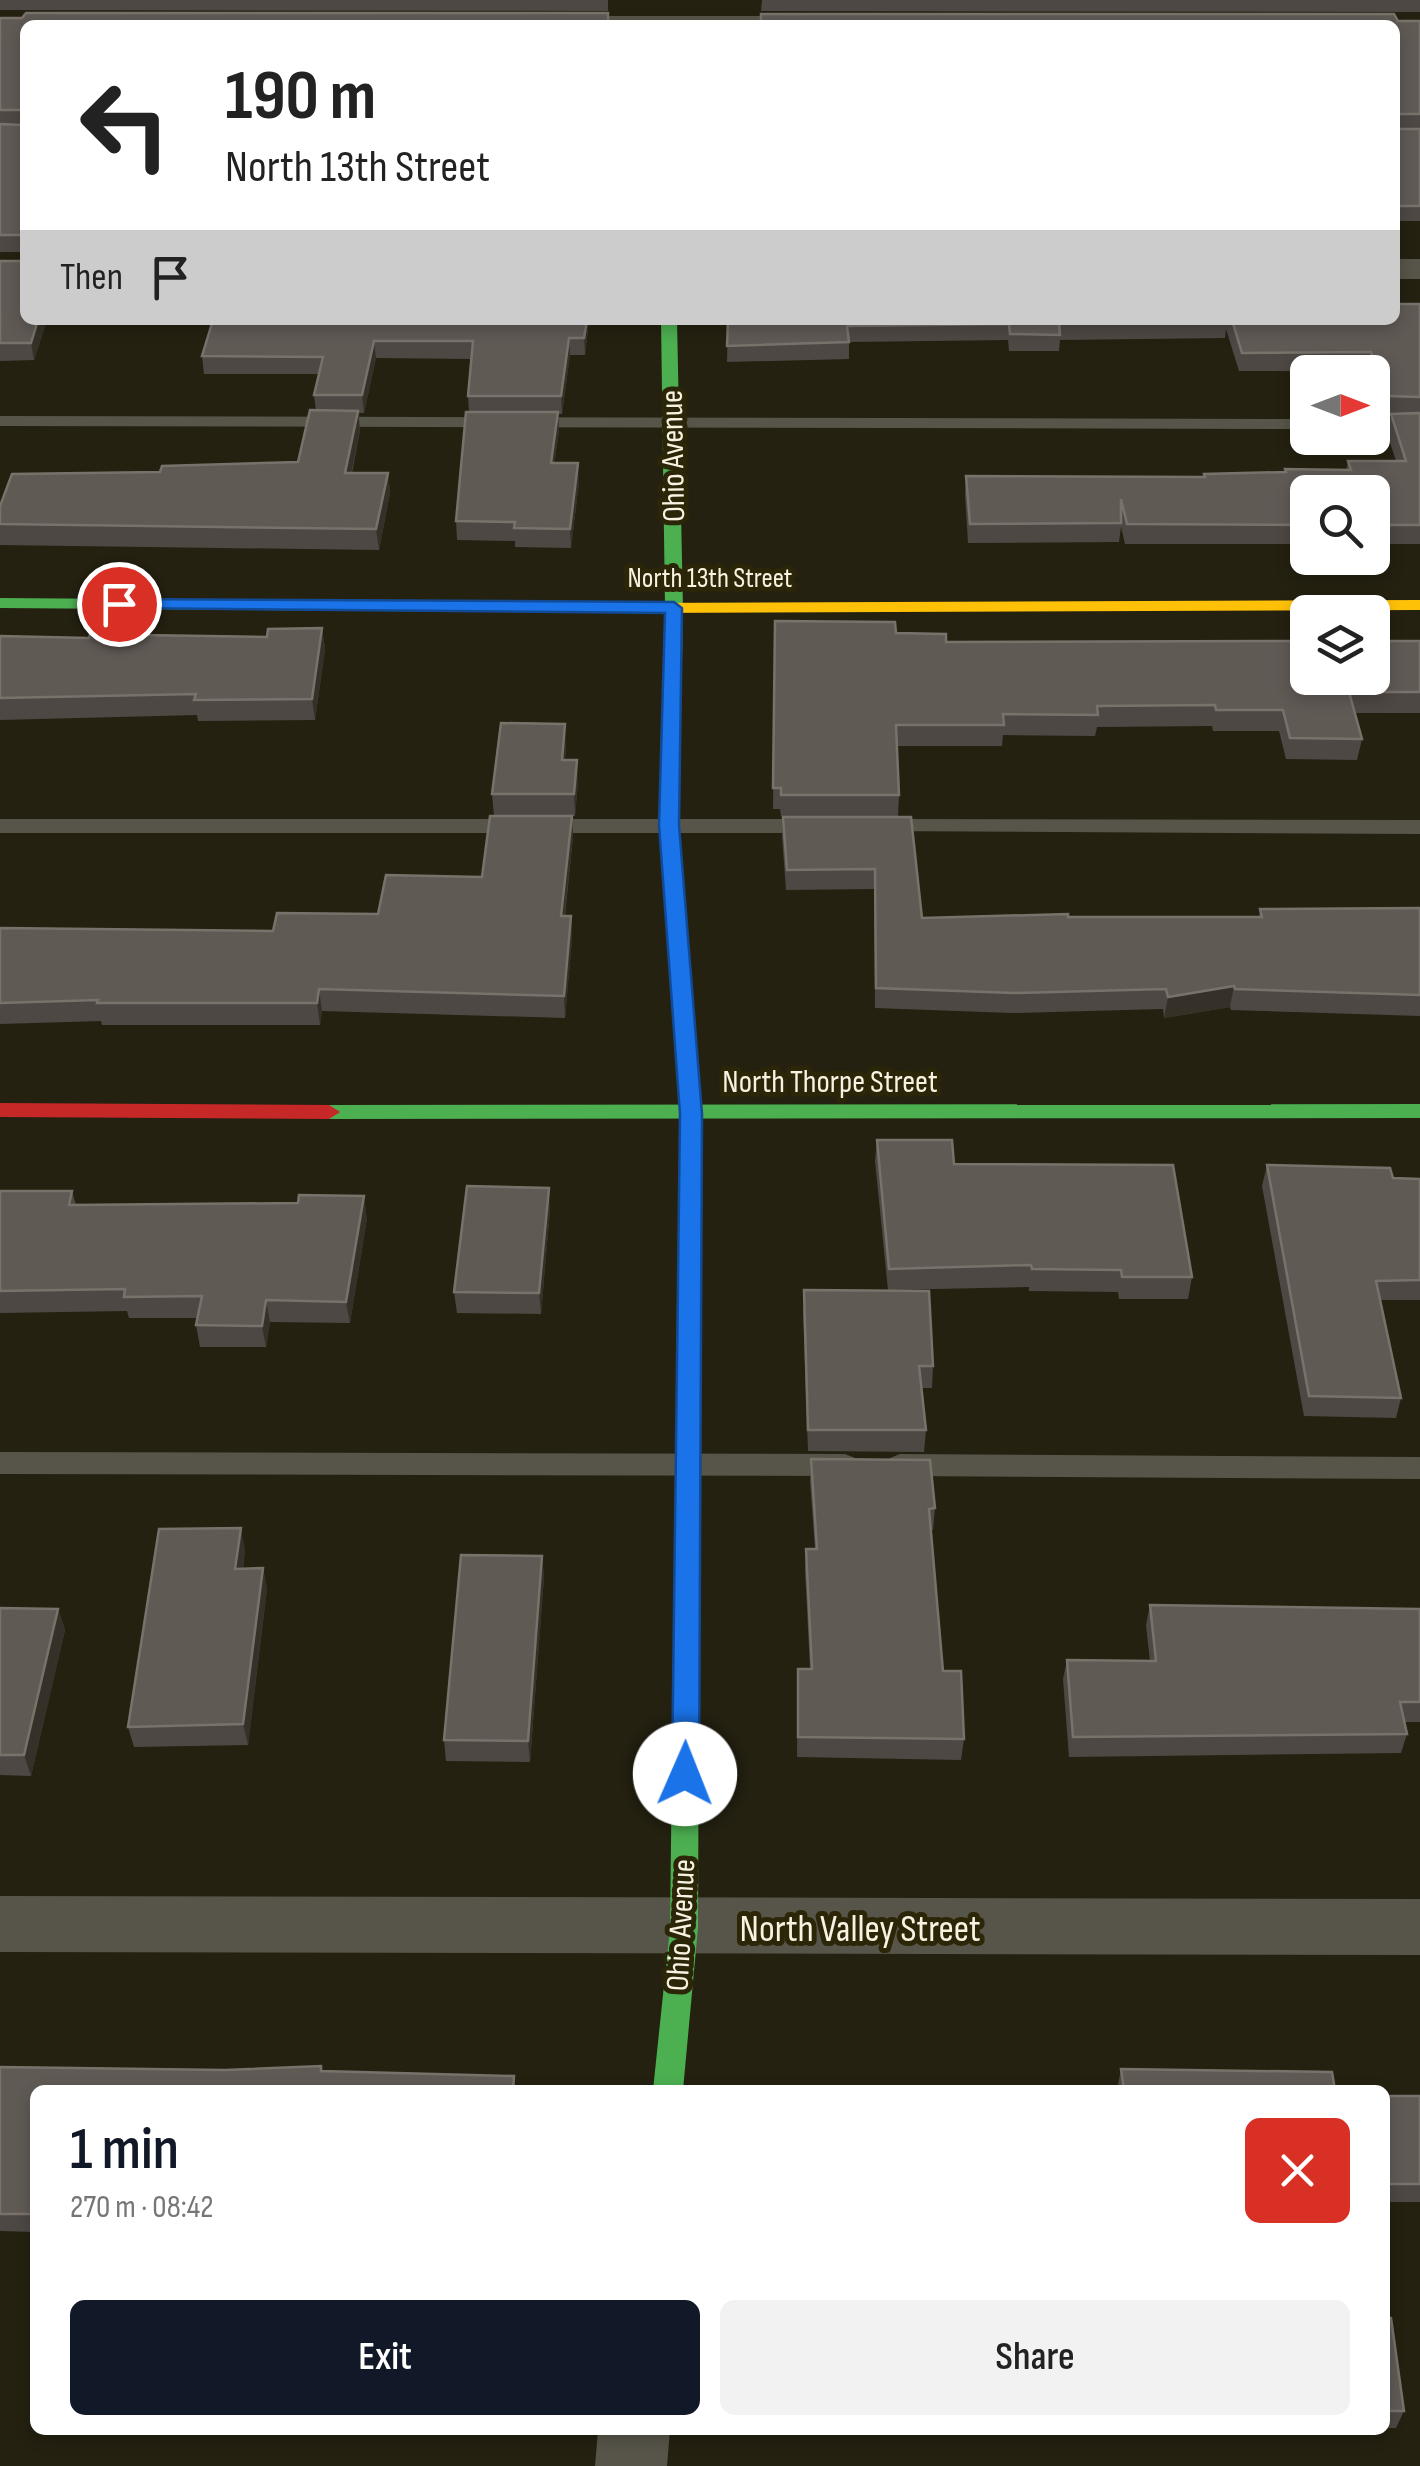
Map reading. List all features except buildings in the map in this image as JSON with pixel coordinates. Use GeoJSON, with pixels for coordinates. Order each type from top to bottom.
{"type":"FeatureCollection","features":[{"type":"Feature","properties":{"kind":"street","name":"Ohio Avenue"},"geometry":{"type":"LineString","coordinates":[[668,2085],[684,1928],[691,1114],[669,825],[674,608],[669,325]]}},
{"type":"Feature","properties":{"kind":"street","name":"North 13th Street"},"geometry":{"type":"LineString","coordinates":[[0,603],[674,608],[1420,605]]}},
{"type":"Feature","properties":{"kind":"street","name":"North Thorpe Street"},"geometry":{"type":"LineString","coordinates":[[0,1110],[691,1114],[1420,1111]]}},
{"type":"Feature","properties":{"kind":"street","name":"North Valley Street"},"geometry":{"type":"LineString","coordinates":[[0,1924],[1420,1927]]}},
{"type":"Feature","properties":{"kind":"street"},"geometry":{"type":"LineString","coordinates":[[631,2466],[634,2435]]}},
{"type":"Feature","properties":{"kind":"lane"},"geometry":{"type":"LineString","coordinates":[[0,420],[1290,424]]}},
{"type":"Feature","properties":{"kind":"lane"},"geometry":{"type":"LineString","coordinates":[[1390,424],[1420,424]]}},
{"type":"Feature","properties":{"kind":"lane"},"geometry":{"type":"LineString","coordinates":[[0,826],[1420,827]]}},
{"type":"Feature","properties":{"kind":"lane"},"geometry":{"type":"LineString","coordinates":[[0,1463],[1420,1468]]}},
{"type":"Feature","properties":{"kind":"traffic: fast"},"geometry":{"type":"LineString","coordinates":[[669,325],[674,608],[669,827]]}},
{"type":"Feature","properties":{"kind":"traffic: fast"},"geometry":{"type":"LineString","coordinates":[[0,603],[641,608]]}},
{"type":"Feature","properties":{"kind":"traffic: fast"},"geometry":{"type":"LineString","coordinates":[[329,1112],[1420,1111]]}},
{"type":"Feature","properties":{"kind":"traffic: fast"},"geometry":{"type":"LineString","coordinates":[[668,2085],[684,1928],[688,1422]]}},
{"type":"Feature","properties":{"kind":"traffic: slow"},"geometry":{"type":"LineString","coordinates":[[641,608],[1420,605]]}},
{"type":"Feature","properties":{"kind":"traffic: jam"},"geometry":{"type":"LineString","coordinates":[[669,827],[691,1114],[688,1422]]}},
{"type":"Feature","properties":{"kind":"traffic: jam"},"geometry":{"type":"LineString","coordinates":[[0,1110],[329,1112]]}},
{"type":"Feature","properties":{"kind":"route"},"geometry":{"type":"LineString","coordinates":[[119,604],[674,608],[669,825],[691,1114],[685,1774]]}}]}
